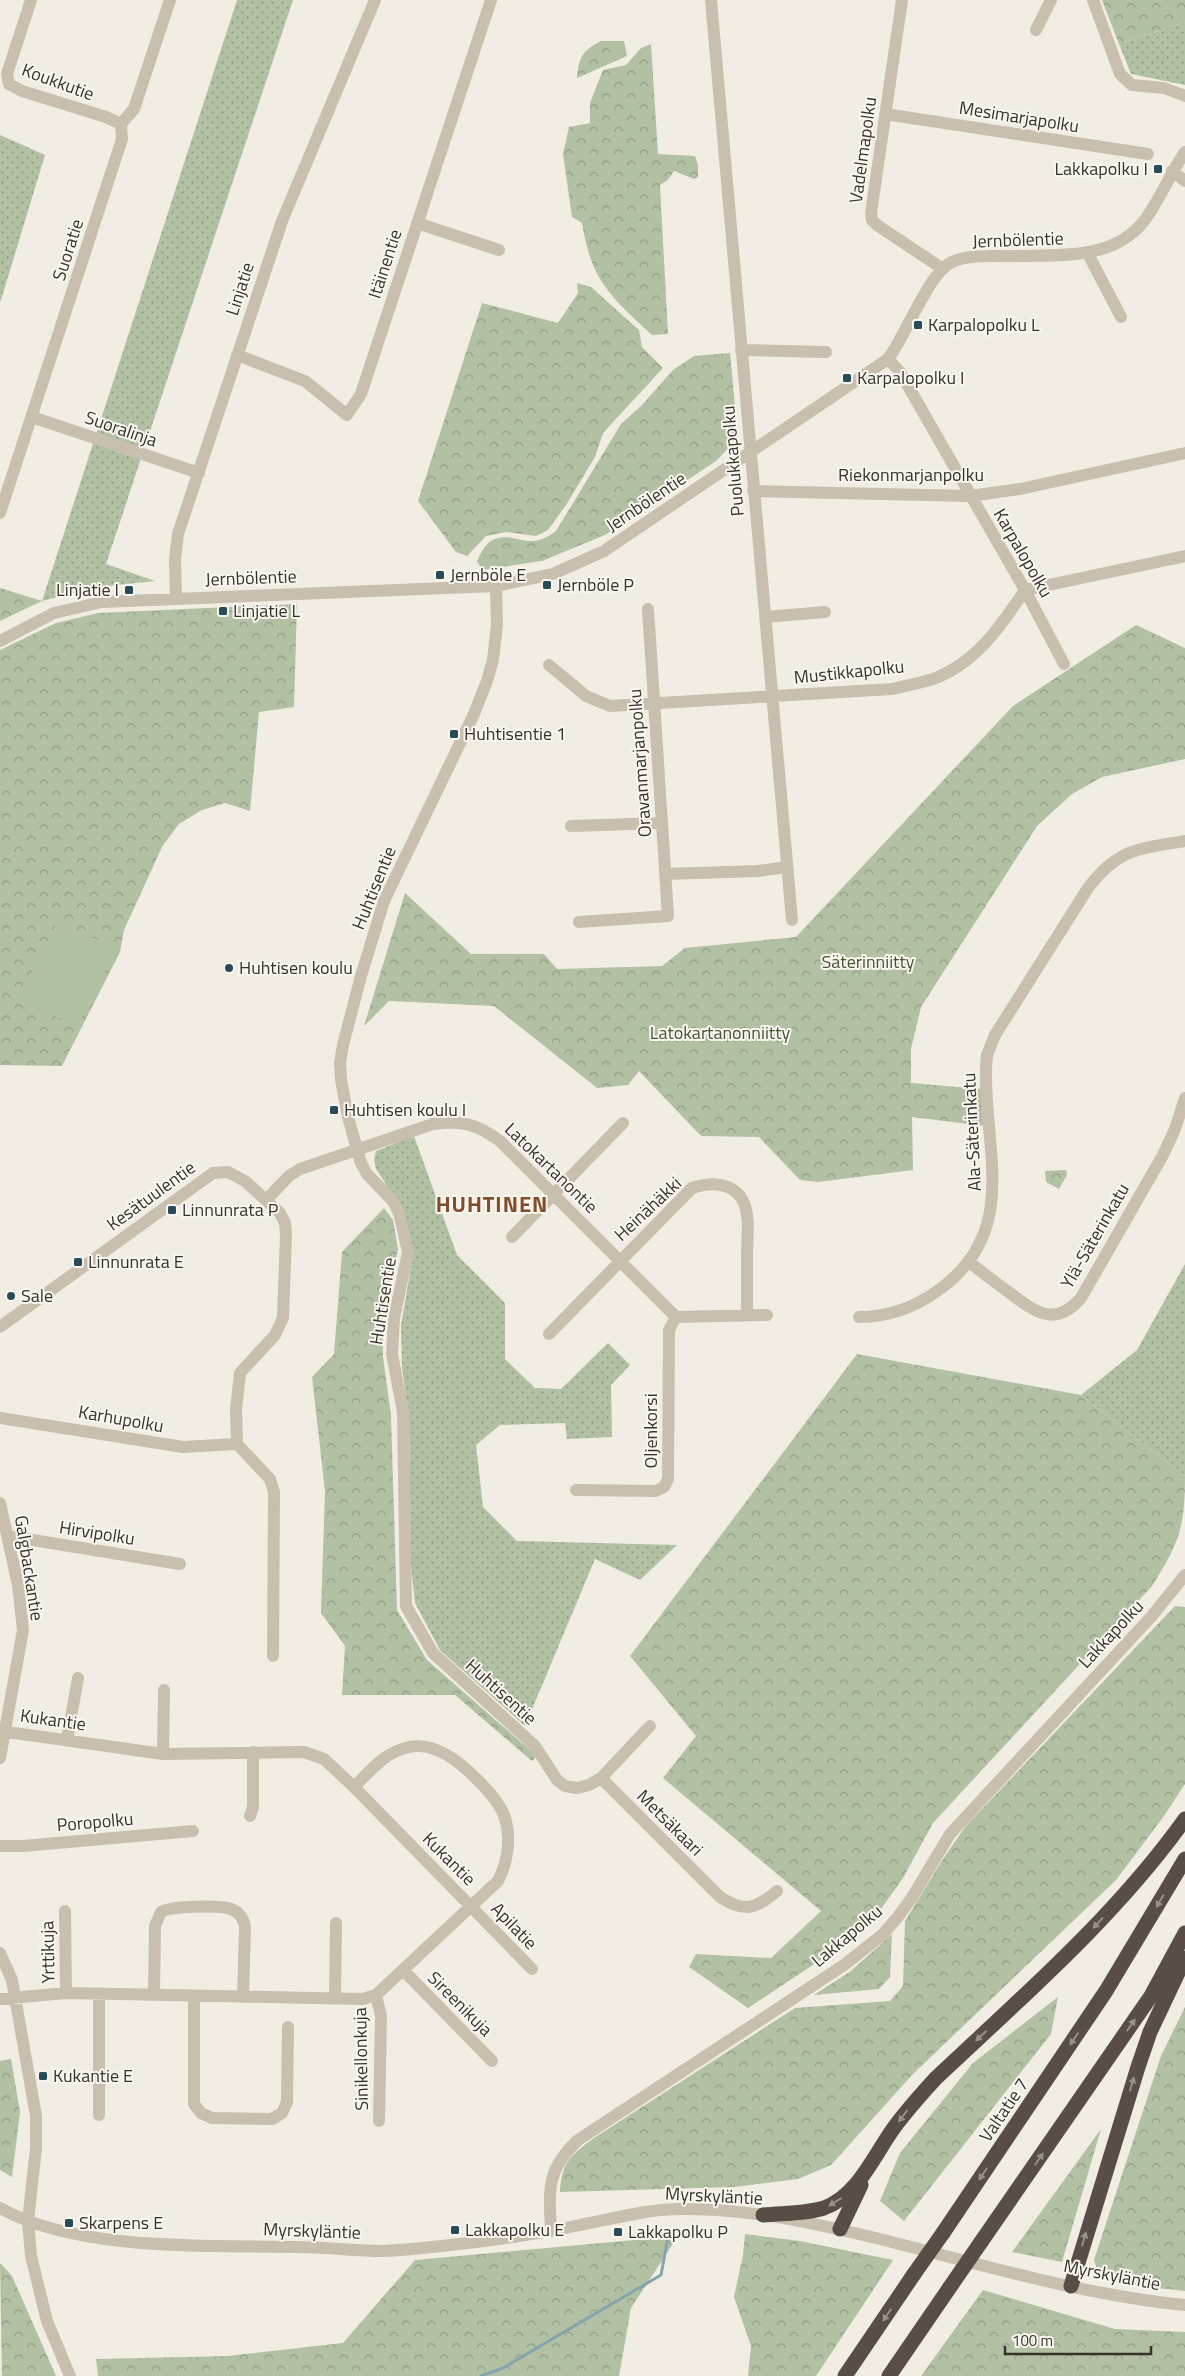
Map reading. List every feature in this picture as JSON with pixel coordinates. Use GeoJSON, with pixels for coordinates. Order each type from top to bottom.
{"type":"FeatureCollection","features":[{"type":"Feature","properties":{"kind":"highway"},"geometry":{"type":"LineString","coordinates":[[763,2215],[806,2212],[825,2208],[845,2196],[868,2168],[892,2131],[929,2085],[1090,1933],[1143,1874],[1185,1818]]}},
{"type":"Feature","properties":{"kind":"highway","name":"Valtatie 7"},"geometry":{"type":"LineString","coordinates":[[845,2376],[1106,1991],[1185,1859]]}},
{"type":"Feature","properties":{"kind":"highway"},"geometry":{"type":"LineString","coordinates":[[889,2376],[1150,1996],[1185,1933]]}},
{"type":"Feature","properties":{"kind":"highway"},"geometry":{"type":"LineString","coordinates":[[1071,2286],[1150,2032],[1185,1958]]}},
{"type":"Feature","properties":{"kind":"highway"},"geometry":{"type":"LineString","coordinates":[[840,2230],[868,2168]]}},
{"type":"Feature","properties":{"kind":"street","name":"Koukkutie"},"geometry":{"type":"LineString","coordinates":[[31,0],[7,74],[9,84],[22,92],[106,117],[121,124]]}},
{"type":"Feature","properties":{"kind":"street"},"geometry":{"type":"LineString","coordinates":[[121,124],[134,109],[170,0]]}},
{"type":"Feature","properties":{"kind":"street","name":"Linjatie"},"geometry":{"type":"LineString","coordinates":[[176,599],[174,585],[176,545],[237,355],[298,181],[376,0]]}},
{"type":"Feature","properties":{"kind":"street","name":"Itäinentie"},"geometry":{"type":"LineString","coordinates":[[237,355],[305,381],[347,415],[361,394],[491,0]]}},
{"type":"Feature","properties":{"kind":"street","name":"Puolukkapolku"},"geometry":{"type":"LineString","coordinates":[[711,0],[792,920]]}},
{"type":"Feature","properties":{"kind":"street","name":"Vadelmapolku"},"geometry":{"type":"LineString","coordinates":[[902,0],[871,213],[872,220],[896,239],[943,269]]}},
{"type":"Feature","properties":{"kind":"street"},"geometry":{"type":"LineString","coordinates":[[1036,30],[1051,0]]}},
{"type":"Feature","properties":{"kind":"street"},"geometry":{"type":"LineString","coordinates":[[1093,0],[1120,74],[1132,85],[1164,88],[1185,96]]}},
{"type":"Feature","properties":{"kind":"street","name":"Mesimarjapolku"},"geometry":{"type":"LineString","coordinates":[[885,114],[1148,154]]}},
{"type":"Feature","properties":{"kind":"street","name":"Suoratie"},"geometry":{"type":"LineString","coordinates":[[0,513],[122,139],[121,124]]}},
{"type":"Feature","properties":{"kind":"street","name":"Jernbölentie"},"geometry":{"type":"LineString","coordinates":[[0,642],[20,630],[64,611],[102,602],[496,586],[553,574],[604,551],[888,359],[902,338],[930,284],[952,262],[973,257],[1088,254],[1112,245],[1128,236],[1144,221],[1185,152]]}},
{"type":"Feature","properties":{"kind":"street"},"geometry":{"type":"LineString","coordinates":[[1172,171],[1185,181]]}},
{"type":"Feature","properties":{"kind":"street"},"geometry":{"type":"LineString","coordinates":[[417,223],[499,250]]}},
{"type":"Feature","properties":{"kind":"street"},"geometry":{"type":"LineString","coordinates":[[1088,254],[1121,317]]}},
{"type":"Feature","properties":{"kind":"street"},"geometry":{"type":"LineString","coordinates":[[741,350],[826,352]]}},
{"type":"Feature","properties":{"kind":"street","name":"Karpalopolku"},"geometry":{"type":"LineString","coordinates":[[888,359],[900,372],[1025,590],[1064,664]]}},
{"type":"Feature","properties":{"kind":"street","name":"Suoralinja"},"geometry":{"type":"LineString","coordinates":[[32,417],[199,473]]}},
{"type":"Feature","properties":{"kind":"street","name":"Riekonmarjanpolku"},"geometry":{"type":"LineString","coordinates":[[753,491],[970,496],[1020,489],[1111,467],[1185,453]]}},
{"type":"Feature","properties":{"kind":"street"},"geometry":{"type":"LineString","coordinates":[[1025,590],[1185,556]]}},
{"type":"Feature","properties":{"kind":"street","name":"Huhtisentie"},"geometry":{"type":"LineString","coordinates":[[496,586],[496,634],[493,660],[487,681],[474,714],[384,901],[343,1045],[340,1080],[358,1150],[367,1174],[392,1201],[399,1213],[408,1252],[394,1318],[392,1354],[403,1412],[406,1606],[433,1654],[535,1746],[560,1783],[577,1788],[589,1785],[601,1778]]}},
{"type":"Feature","properties":{"kind":"street","name":"Mustikkapolku"},"geometry":{"type":"LineString","coordinates":[[549,665],[586,696],[610,706],[772,698],[892,689],[933,678],[970,660],[996,633],[1025,590]]}},
{"type":"Feature","properties":{"kind":"street","name":"Oravanmarjanpolku"},"geometry":{"type":"LineString","coordinates":[[579,922],[668,916],[648,609]]}},
{"type":"Feature","properties":{"kind":"street"},"geometry":{"type":"LineString","coordinates":[[765,617],[825,612]]}},
{"type":"Feature","properties":{"kind":"street"},"geometry":{"type":"LineString","coordinates":[[571,826],[662,823]]}},
{"type":"Feature","properties":{"kind":"street","name":"Ala-Säterinkatu"},"geometry":{"type":"LineString","coordinates":[[859,1317],[892,1314],[920,1302],[952,1280],[969,1262],[985,1232],[992,1207],[994,1173],[986,1068],[987,1056],[996,1035],[1088,888],[1106,866],[1126,853],[1185,841]]}},
{"type":"Feature","properties":{"kind":"street"},"geometry":{"type":"LineString","coordinates":[[665,874],[758,871],[787,867]]}},
{"type":"Feature","properties":{"kind":"street","name":"Ylä-Säterinkatu"},"geometry":{"type":"LineString","coordinates":[[969,1262],[1037,1312],[1054,1315],[1070,1308],[1081,1298],[1163,1155],[1185,1098]]}},
{"type":"Feature","properties":{"kind":"street","name":"Latokartanontie"},"geometry":{"type":"LineString","coordinates":[[266,1200],[289,1176],[300,1169],[434,1124],[448,1122],[469,1124],[484,1129],[500,1141],[676,1317]]}},
{"type":"Feature","properties":{"kind":"street"},"geometry":{"type":"LineString","coordinates":[[512,1237],[623,1123]]}},
{"type":"Feature","properties":{"kind":"street","name":"Kesätuulentie"},"geometry":{"type":"LineString","coordinates":[[0,1327],[213,1173],[228,1172],[240,1177],[280,1214],[285,1223],[283,1318],[275,1335],[240,1372],[236,1410],[237,1444]]}},
{"type":"Feature","properties":{"kind":"street","name":"Heinähäkki"},"geometry":{"type":"LineString","coordinates":[[549,1334],[692,1188],[708,1183],[723,1184],[741,1198],[748,1215],[748,1315]]}},
{"type":"Feature","properties":{"kind":"street"},"geometry":{"type":"LineString","coordinates":[[676,1317],[767,1315]]}},
{"type":"Feature","properties":{"kind":"street","name":"Oljenkorsi"},"geometry":{"type":"LineString","coordinates":[[576,1490],[656,1491],[664,1487],[668,1479],[669,1330],[676,1317]]}},
{"type":"Feature","properties":{"kind":"street","name":"Karhupolku"},"geometry":{"type":"LineString","coordinates":[[0,1418],[183,1447],[237,1444]]}},
{"type":"Feature","properties":{"kind":"street"},"geometry":{"type":"LineString","coordinates":[[237,1444],[270,1479],[273,1486],[275,1507],[272,1656]]}},
{"type":"Feature","properties":{"kind":"street","name":"Galgbackantie"},"geometry":{"type":"LineString","coordinates":[[0,1503],[18,1585],[23,1630],[2,1731],[0,1758]]}},
{"type":"Feature","properties":{"kind":"street","name":"Hirvipolku"},"geometry":{"type":"LineString","coordinates":[[8,1536],[180,1564]]}},
{"type":"Feature","properties":{"kind":"street","name":"Lakkapolku"},"geometry":{"type":"LineString","coordinates":[[551,2231],[552,2174],[562,2155],[578,2140],[844,1965],[882,1935],[911,1899],[950,1834],[1152,1617],[1185,1574]]}},
{"type":"Feature","properties":{"kind":"street"},"geometry":{"type":"LineString","coordinates":[[67,1740],[78,1678]]}},
{"type":"Feature","properties":{"kind":"street"},"geometry":{"type":"LineString","coordinates":[[163,1754],[164,1690]]}},
{"type":"Feature","properties":{"kind":"street"},"geometry":{"type":"LineString","coordinates":[[601,1778],[650,1726]]}},
{"type":"Feature","properties":{"kind":"street","name":"Kukantie"},"geometry":{"type":"LineString","coordinates":[[2,1731],[163,1754],[253,1752],[314,1754],[332,1765],[471,1906],[376,1996]]}},
{"type":"Feature","properties":{"kind":"street"},"geometry":{"type":"LineString","coordinates":[[354,1786],[377,1763],[392,1752],[412,1747],[439,1751],[464,1768],[478,1782],[501,1808],[505,1817],[507,1857],[498,1881],[471,1906]]}},
{"type":"Feature","properties":{"kind":"street"},"geometry":{"type":"LineString","coordinates":[[250,1816],[252,1807],[253,1752]]}},
{"type":"Feature","properties":{"kind":"street","name":"Metsäkaari"},"geometry":{"type":"LineString","coordinates":[[601,1778],[720,1897],[732,1906],[742,1908],[753,1907],[764,1902],[777,1891]]}},
{"type":"Feature","properties":{"kind":"street","name":"Poropolku"},"geometry":{"type":"LineString","coordinates":[[0,1846],[23,1846],[193,1831]]}},
{"type":"Feature","properties":{"kind":"street","name":"Apilatie"},"geometry":{"type":"LineString","coordinates":[[471,1906],[532,1970]]}},
{"type":"Feature","properties":{"kind":"street"},"geometry":{"type":"LineString","coordinates":[[154,1994],[155,1926],[161,1912],[174,1907],[231,1909],[244,1919],[243,1997]]}},
{"type":"Feature","properties":{"kind":"street","name":"Yrttikuja"},"geometry":{"type":"LineString","coordinates":[[65,1911],[66,1993]]}},
{"type":"Feature","properties":{"kind":"street"},"geometry":{"type":"LineString","coordinates":[[334,1998],[336,1922]]}},
{"type":"Feature","properties":{"kind":"street"},"geometry":{"type":"LineString","coordinates":[[0,1953],[12,1980],[36,2116],[36,2148],[28,2221],[31,2256],[47,2321],[70,2376]]}},
{"type":"Feature","properties":{"kind":"street","name":"Sireenikuja"},"geometry":{"type":"LineString","coordinates":[[404,1971],[492,2061]]}},
{"type":"Feature","properties":{"kind":"street"},"geometry":{"type":"LineString","coordinates":[[0,1999],[15,1996],[66,1993],[363,1999],[376,1996]]}},
{"type":"Feature","properties":{"kind":"street"},"geometry":{"type":"LineString","coordinates":[[99,1994],[99,2115]]}},
{"type":"Feature","properties":{"kind":"street"},"geometry":{"type":"LineString","coordinates":[[194,1996],[194,2104],[206,2116],[272,2119],[282,2113],[287,2102],[288,2027]]}},
{"type":"Feature","properties":{"kind":"street","name":"Sinikellonkuja"},"geometry":{"type":"LineString","coordinates":[[376,1996],[381,2016],[379,2121]]}},
{"type":"Feature","properties":{"kind":"street","name":"Myrskyläntie"},"geometry":{"type":"LineString","coordinates":[[0,2208],[28,2221],[87,2236],[142,2243],[382,2251],[486,2241],[551,2231],[644,2212],[680,2209],[763,2215],[840,2230],[1140,2301],[1185,2305]]}},
{"type":"Feature","properties":{"kind":"green space"},"geometry":{"type":"Polygon","coordinates":[[[237,0],[293,0],[106,564],[155,581],[98,587],[42,601],[237,0]]]}},
{"type":"Feature","properties":{"kind":"green space"},"geometry":{"type":"Polygon","coordinates":[[[1102,0],[1185,0],[1185,22],[1119,44],[1102,0]]]}},
{"type":"Feature","properties":{"kind":"green space"},"geometry":{"type":"Polygon","coordinates":[[[1185,22],[1185,85],[1131,74],[1119,44],[1185,22]]]}},
{"type":"Feature","properties":{"kind":"green space"},"geometry":{"type":"Polygon","coordinates":[[[601,41],[624,41],[627,56],[577,78],[580,60],[583,55],[601,41]]]}},
{"type":"Feature","properties":{"kind":"green space"},"geometry":{"type":"Polygon","coordinates":[[[651,44],[658,154],[695,156],[698,165],[698,177],[694,179],[674,171],[668,180],[660,185],[668,334],[652,335],[614,298],[597,274],[586,243],[582,223],[572,217],[563,154],[569,127],[590,123],[590,103],[603,70],[626,65],[641,48],[651,44]]]}},
{"type":"Feature","properties":{"kind":"green space"},"geometry":{"type":"Polygon","coordinates":[[[0,135],[45,155],[0,303],[0,135]]]}},
{"type":"Feature","properties":{"kind":"green space"},"geometry":{"type":"Polygon","coordinates":[[[577,283],[591,287],[639,330],[642,347],[663,368],[603,433],[595,457],[566,505],[548,530],[536,536],[506,532],[486,536],[467,556],[456,552],[418,501],[482,303],[558,323],[578,293],[577,283]]]}},
{"type":"Feature","properties":{"kind":"green space"},"geometry":{"type":"Polygon","coordinates":[[[730,353],[738,438],[716,461],[605,535],[542,561],[482,570],[477,561],[484,548],[492,540],[510,537],[529,541],[537,540],[556,531],[621,424],[641,406],[673,370],[694,356],[730,353]]]}},
{"type":"Feature","properties":{"kind":"green space"},"geometry":{"type":"Polygon","coordinates":[[[0,588],[42,601],[0,621],[0,588]]]}},
{"type":"Feature","properties":{"kind":"green space"},"geometry":{"type":"Polygon","coordinates":[[[297,604],[294,707],[259,712],[250,811],[225,803],[202,810],[179,824],[163,845],[124,930],[120,952],[62,1066],[0,1065],[0,650],[56,623],[98,613],[297,604]]]}},
{"type":"Feature","properties":{"kind":"green space"},"geometry":{"type":"Polygon","coordinates":[[[1136,625],[1185,648],[1185,759],[1102,777],[1072,794],[1037,826],[921,1007],[911,1049],[911,1083],[981,1089],[985,1126],[912,1117],[913,1170],[818,1182],[800,1180],[759,1137],[701,1136],[639,1071],[628,1085],[597,1088],[494,1006],[389,1001],[364,1026],[405,893],[471,954],[544,954],[557,969],[662,966],[685,948],[796,937],[1013,706],[1136,625]]]}},
{"type":"Feature","properties":{"kind":"green space"},"geometry":{"type":"Polygon","coordinates":[[[58,920],[116,949],[77,1027],[19,998],[58,920]]]}},
{"type":"Feature","properties":{"kind":"green space"},"geometry":{"type":"Polygon","coordinates":[[[414,1136],[457,1255],[505,1303],[505,1359],[535,1388],[561,1389],[608,1343],[630,1365],[611,1385],[612,1437],[567,1439],[565,1423],[500,1425],[476,1445],[483,1507],[517,1541],[677,1545],[640,1580],[595,1559],[525,1726],[440,1650],[415,1603],[411,1567],[409,1420],[402,1367],[401,1326],[413,1255],[402,1209],[376,1169],[374,1160],[376,1151],[414,1136]]]}},
{"type":"Feature","properties":{"kind":"green space"},"geometry":{"type":"Polygon","coordinates":[[[1066,1170],[1067,1175],[1059,1189],[1046,1182],[1045,1171],[1066,1170]]]}},
{"type":"Feature","properties":{"kind":"green space"},"geometry":{"type":"Polygon","coordinates":[[[384,1208],[393,1220],[398,1249],[382,1321],[383,1357],[391,1415],[397,1610],[427,1660],[537,1756],[532,1761],[455,1695],[342,1695],[345,1646],[321,1613],[325,1491],[312,1377],[334,1354],[342,1252],[384,1208]]]}},
{"type":"Feature","properties":{"kind":"green space"},"geometry":{"type":"Polygon","coordinates":[[[1185,1264],[1185,1476],[1081,1395],[1137,1350],[1185,1264]]]}},
{"type":"Feature","properties":{"kind":"green space"},"geometry":{"type":"Polygon","coordinates":[[[857,1354],[1081,1395],[1185,1476],[1182,1522],[1169,1558],[1152,1586],[933,1823],[903,1878],[876,1916],[840,1947],[748,2008],[689,1967],[696,1954],[771,1958],[821,1911],[663,1778],[696,1736],[630,1656],[857,1354]]]}},
{"type":"Feature","properties":{"kind":"green space"},"geometry":{"type":"Polygon","coordinates":[[[1175,1606],[1185,1607],[1185,1784],[1164,1816],[1116,1880],[913,2074],[831,2165],[798,2179],[734,2187],[560,2192],[565,2167],[572,2156],[591,2140],[795,2008],[890,2001],[903,1986],[905,1921],[965,1827],[1175,1606]]]}},
{"type":"Feature","properties":{"kind":"green space"},"geometry":{"type":"Polygon","coordinates":[[[892,1934],[890,1977],[879,1989],[814,1995],[851,1971],[892,1934]]]}},
{"type":"Feature","properties":{"kind":"green space"},"geometry":{"type":"Polygon","coordinates":[[[1058,1997],[1051,2034],[904,2221],[880,2201],[900,2153],[973,2063],[1058,1997]]]}},
{"type":"Feature","properties":{"kind":"green space"},"geometry":{"type":"Polygon","coordinates":[[[1185,2007],[1185,2291],[1139,2286],[1099,2275],[1094,2260],[1161,2056],[1185,2007]]]}},
{"type":"Feature","properties":{"kind":"green space"},"geometry":{"type":"Polygon","coordinates":[[[11,2059],[20,2112],[12,2177],[0,2170],[0,2061],[11,2059]]]}},
{"type":"Feature","properties":{"kind":"green space"},"geometry":{"type":"Polygon","coordinates":[[[1101,2129],[1062,2262],[1012,2252],[1101,2129]]]}},
{"type":"Feature","properties":{"kind":"green space"},"geometry":{"type":"Polygon","coordinates":[[[745,2234],[800,2241],[893,2260],[816,2376],[748,2376],[751,2346],[734,2297],[743,2255],[745,2234]]]}},
{"type":"Feature","properties":{"kind":"green space"},"geometry":{"type":"Polygon","coordinates":[[[678,2236],[631,2308],[619,2376],[98,2376],[96,2359],[228,2356],[343,2343],[415,2260],[678,2236]]]}},
{"type":"Feature","properties":{"kind":"green space"},"geometry":{"type":"Polygon","coordinates":[[[0,2263],[12,2276],[56,2376],[2,2376],[0,2263]]]}},
{"type":"Feature","properties":{"kind":"green space"},"geometry":{"type":"Polygon","coordinates":[[[983,2290],[1115,2329],[1185,2332],[1185,2376],[921,2376],[983,2290]]]}},
{"type":"Feature","properties":{"kind":"waterway"},"geometry":{"type":"LineString","coordinates":[[481,2376],[503,2368],[661,2275],[668,2237]]}},
{"type":"Feature","properties":{"kind":"place","name":"Lakkapolku I"},"geometry":{"type":"Point","coordinates":[1158,169]}},
{"type":"Feature","properties":{"kind":"place","name":"Karpalopolku L"},"geometry":{"type":"Point","coordinates":[918,325]}},
{"type":"Feature","properties":{"kind":"place","name":"Karpalopolku I"},"geometry":{"type":"Point","coordinates":[847,378]}},
{"type":"Feature","properties":{"kind":"place","name":"Jernböle E"},"geometry":{"type":"Point","coordinates":[440,575]}},
{"type":"Feature","properties":{"kind":"place","name":"Jernböle P"},"geometry":{"type":"Point","coordinates":[547,585]}},
{"type":"Feature","properties":{"kind":"place","name":"Linjatie I"},"geometry":{"type":"Point","coordinates":[129,590]}},
{"type":"Feature","properties":{"kind":"place","name":"Linjatie L"},"geometry":{"type":"Point","coordinates":[223,611]}},
{"type":"Feature","properties":{"kind":"place","name":"Huhtisentie 1"},"geometry":{"type":"Point","coordinates":[454,734]}},
{"type":"Feature","properties":{"kind":"place","name":"Huhtisen koulu"},"geometry":{"type":"Point","coordinates":[229,968]}},
{"type":"Feature","properties":{"kind":"place","name":"Huhtisen koulu I"},"geometry":{"type":"Point","coordinates":[334,1110]}},
{"type":"Feature","properties":{"kind":"place","name":"Linnunrata P"},"geometry":{"type":"Point","coordinates":[172,1210]}},
{"type":"Feature","properties":{"kind":"place","name":"Linnunrata E"},"geometry":{"type":"Point","coordinates":[78,1262]}},
{"type":"Feature","properties":{"kind":"place","name":"Sale"},"geometry":{"type":"Point","coordinates":[11,1296]}},
{"type":"Feature","properties":{"kind":"place","name":"Kukantie E"},"geometry":{"type":"Point","coordinates":[43,2076]}},
{"type":"Feature","properties":{"kind":"place","name":"Skarpens E"},"geometry":{"type":"Point","coordinates":[69,2223]}},
{"type":"Feature","properties":{"kind":"place","name":"Lakkapolku E"},"geometry":{"type":"Point","coordinates":[455,2230]}},
{"type":"Feature","properties":{"kind":"place","name":"Lakkapolku P"},"geometry":{"type":"Point","coordinates":[618,2232]}},
{"type":"Feature","properties":{"kind":"district","name":"HUHTINEN"},"geometry":{"type":"Point","coordinates":[492,1204]}},
{"type":"Feature","properties":{"kind":"park label","name":"Säterinniitty"},"geometry":{"type":"Point","coordinates":[868,962]}},
{"type":"Feature","properties":{"kind":"park label","name":"Latokartanonniitty"},"geometry":{"type":"Point","coordinates":[720,1033]}}]}
